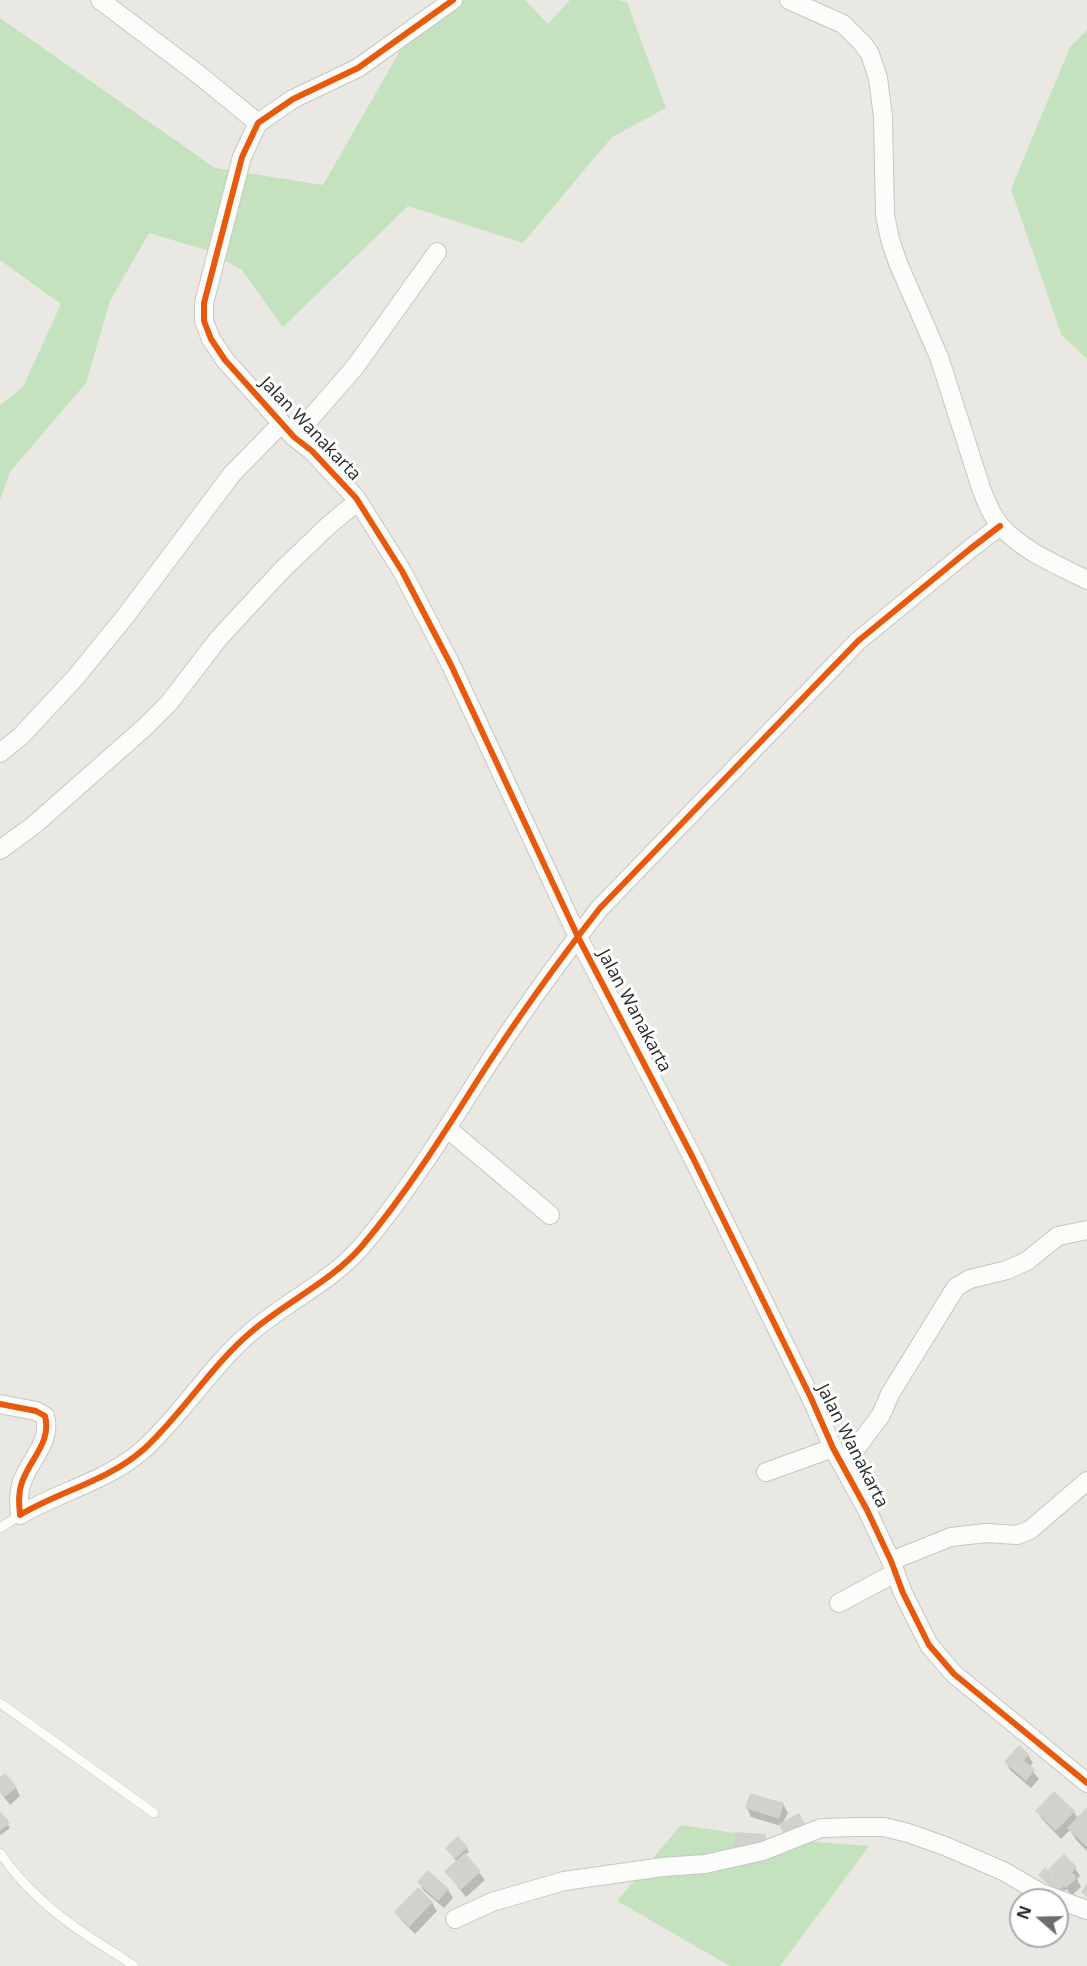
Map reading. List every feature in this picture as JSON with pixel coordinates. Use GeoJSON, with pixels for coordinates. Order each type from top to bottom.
{"type":"FeatureCollection","features":[{"type":"Feature","properties":{"kind":"street"},"geometry":{"type":"LineString","coordinates":[[100,0],[198,74],[258,123],[293,99],[358,68],[453,0]]}},
{"type":"Feature","properties":{"kind":"street"},"geometry":{"type":"LineString","coordinates":[[789,0],[843,24],[870,54],[878,78],[883,117],[885,215],[890,239],[898,263],[939,357],[989,508],[1000,526],[1039,556],[1087,580]]}},
{"type":"Feature","properties":{"kind":"street","name":"Jalan Wanakarta"},"geometry":{"type":"LineString","coordinates":[[258,123],[242,157],[204,303],[204,321],[211,339],[225,360],[287,431],[330,468],[358,501],[402,571],[451,665],[578,937],[707,1186],[929,1645],[954,1674],[1087,1783]]}},
{"type":"Feature","properties":{"kind":"street"},"geometry":{"type":"LineString","coordinates":[[0,753],[21,736],[75,678],[124,618],[232,474],[287,431],[355,368],[437,252]]}},
{"type":"Feature","properties":{"kind":"street"},"geometry":{"type":"LineString","coordinates":[[0,850],[34,825],[145,727],[169,703],[219,638],[283,569],[358,501]]}},
{"type":"Feature","properties":{"kind":"street"},"geometry":{"type":"LineString","coordinates":[[0,1404],[36,1411],[45,1416],[48,1425],[45,1440],[22,1480],[18,1495],[20,1515],[123,1465],[144,1449],[176,1417],[214,1367],[251,1332],[324,1281],[360,1248],[447,1128],[480,1077],[600,908],[717,786],[741,765],[843,655],[906,600],[1000,526]]}},
{"type":"Feature","properties":{"kind":"street"},"geometry":{"type":"LineString","coordinates":[[447,1128],[550,1215]]}},
{"type":"Feature","properties":{"kind":"street"},"geometry":{"type":"LineString","coordinates":[[843,1466],[881,1415],[890,1394],[956,1287],[970,1279],[1007,1270],[1027,1261],[1058,1236],[1087,1230]]}},
{"type":"Feature","properties":{"kind":"street"},"geometry":{"type":"LineString","coordinates":[[766,1472],[833,1448]]}},
{"type":"Feature","properties":{"kind":"street"},"geometry":{"type":"LineString","coordinates":[[839,1604],[893,1567],[951,1538],[986,1533],[1017,1535],[1030,1530],[1087,1481]]}},
{"type":"Feature","properties":{"kind":"street"},"geometry":{"type":"LineString","coordinates":[[455,1919],[492,1902],[564,1881],[663,1867],[705,1864],[764,1851],[821,1828],[856,1827],[884,1827],[945,1846],[1003,1871],[1041,1893],[1087,1910]]}},
{"type":"Feature","properties":{"kind":"lane"},"geometry":{"type":"LineString","coordinates":[[0,1527],[20,1515]]}},
{"type":"Feature","properties":{"kind":"lane"},"geometry":{"type":"LineString","coordinates":[[0,1703],[154,1813]]}},
{"type":"Feature","properties":{"kind":"lane"},"geometry":{"type":"LineString","coordinates":[[0,1853],[12,1870],[47,1905],[134,1966]]}},
{"type":"Feature","properties":{"kind":"green space"},"geometry":{"type":"Polygon","coordinates":[[[448,0],[525,0],[548,24],[570,0],[627,2],[666,108],[612,137],[523,243],[408,206],[283,327],[242,270],[206,250],[149,233],[110,301],[86,383],[10,472],[0,500],[0,405],[23,387],[61,304],[0,260],[0,18],[215,168],[323,185],[405,42],[448,0]]]}},
{"type":"Feature","properties":{"kind":"green space"},"geometry":{"type":"Polygon","coordinates":[[[1087,30],[1087,359],[1061,334],[1011,189],[1070,47],[1087,30]]]}},
{"type":"Feature","properties":{"kind":"green space"},"geometry":{"type":"Polygon","coordinates":[[[681,1825],[776,1839],[869,1846],[780,1966],[730,1966],[617,1901],[681,1825]]]}},
{"type":"Feature","properties":{"kind":"building"},"geometry":{"type":"Polygon","coordinates":[[[1019,1745],[1029,1754],[1024,1760],[1035,1770],[1026,1781],[1004,1762],[1019,1745]]]}},
{"type":"Feature","properties":{"kind":"building"},"geometry":{"type":"Polygon","coordinates":[[[5,1773],[17,1787],[5,1797],[0,1792],[0,1777],[5,1773]]]}},
{"type":"Feature","properties":{"kind":"building"},"geometry":{"type":"Polygon","coordinates":[[[1054,1791],[1075,1811],[1056,1831],[1035,1811],[1054,1791]]]}},
{"type":"Feature","properties":{"kind":"building"},"geometry":{"type":"Polygon","coordinates":[[[750,1793],[784,1803],[779,1819],[745,1808],[750,1793]]]}},
{"type":"Feature","properties":{"kind":"building"},"geometry":{"type":"Polygon","coordinates":[[[1087,1807],[1087,1847],[1067,1828],[1087,1807]]]}},
{"type":"Feature","properties":{"kind":"building"},"geometry":{"type":"Polygon","coordinates":[[[0,1811],[10,1823],[0,1831],[0,1811]]]}},
{"type":"Feature","properties":{"kind":"building"},"geometry":{"type":"Polygon","coordinates":[[[799,1813],[807,1828],[787,1839],[779,1824],[799,1813]]]}},
{"type":"Feature","properties":{"kind":"building"},"geometry":{"type":"Polygon","coordinates":[[[735,1832],[766,1834],[764,1850],[734,1847],[735,1832]]]}},
{"type":"Feature","properties":{"kind":"building"},"geometry":{"type":"Polygon","coordinates":[[[458,1836],[468,1847],[455,1859],[445,1848],[458,1836]]]}},
{"type":"Feature","properties":{"kind":"building"},"geometry":{"type":"Polygon","coordinates":[[[465,1853],[481,1871],[461,1890],[444,1871],[465,1853]]]}},
{"type":"Feature","properties":{"kind":"building"},"geometry":{"type":"Polygon","coordinates":[[[1064,1854],[1077,1867],[1072,1872],[1077,1878],[1066,1888],[1064,1886],[1052,1888],[1038,1875],[1045,1867],[1057,1879],[1048,1869],[1064,1854]]]}},
{"type":"Feature","properties":{"kind":"building"},"geometry":{"type":"Polygon","coordinates":[[[428,1870],[449,1889],[438,1901],[417,1882],[428,1870]]]}},
{"type":"Feature","properties":{"kind":"building"},"geometry":{"type":"Polygon","coordinates":[[[1087,1884],[1087,1897],[1081,1892],[1087,1884]]]}},
{"type":"Feature","properties":{"kind":"building"},"geometry":{"type":"Polygon","coordinates":[[[418,1887],[433,1902],[409,1927],[394,1912],[418,1887]]]}},
{"type":"Feature","properties":{"kind":"cycle path"},"geometry":{"type":"LineString","coordinates":[[453,0],[358,68],[293,99],[258,123],[242,157],[204,303],[204,321],[211,339],[225,360],[294,437],[312,451],[356,498],[402,571],[451,665],[578,937],[692,1156],[811,1398],[833,1448],[867,1510],[903,1593],[929,1645],[954,1674],[1087,1783]]}},
{"type":"Feature","properties":{"kind":"cycle path"},"geometry":{"type":"LineString","coordinates":[[0,1404],[36,1411],[45,1416],[43,1442],[21,1486],[20,1515],[99,1478],[144,1449],[209,1375],[251,1332],[323,1281],[362,1246],[437,1143],[522,1013],[600,908],[858,641],[1000,526]]}}]}
